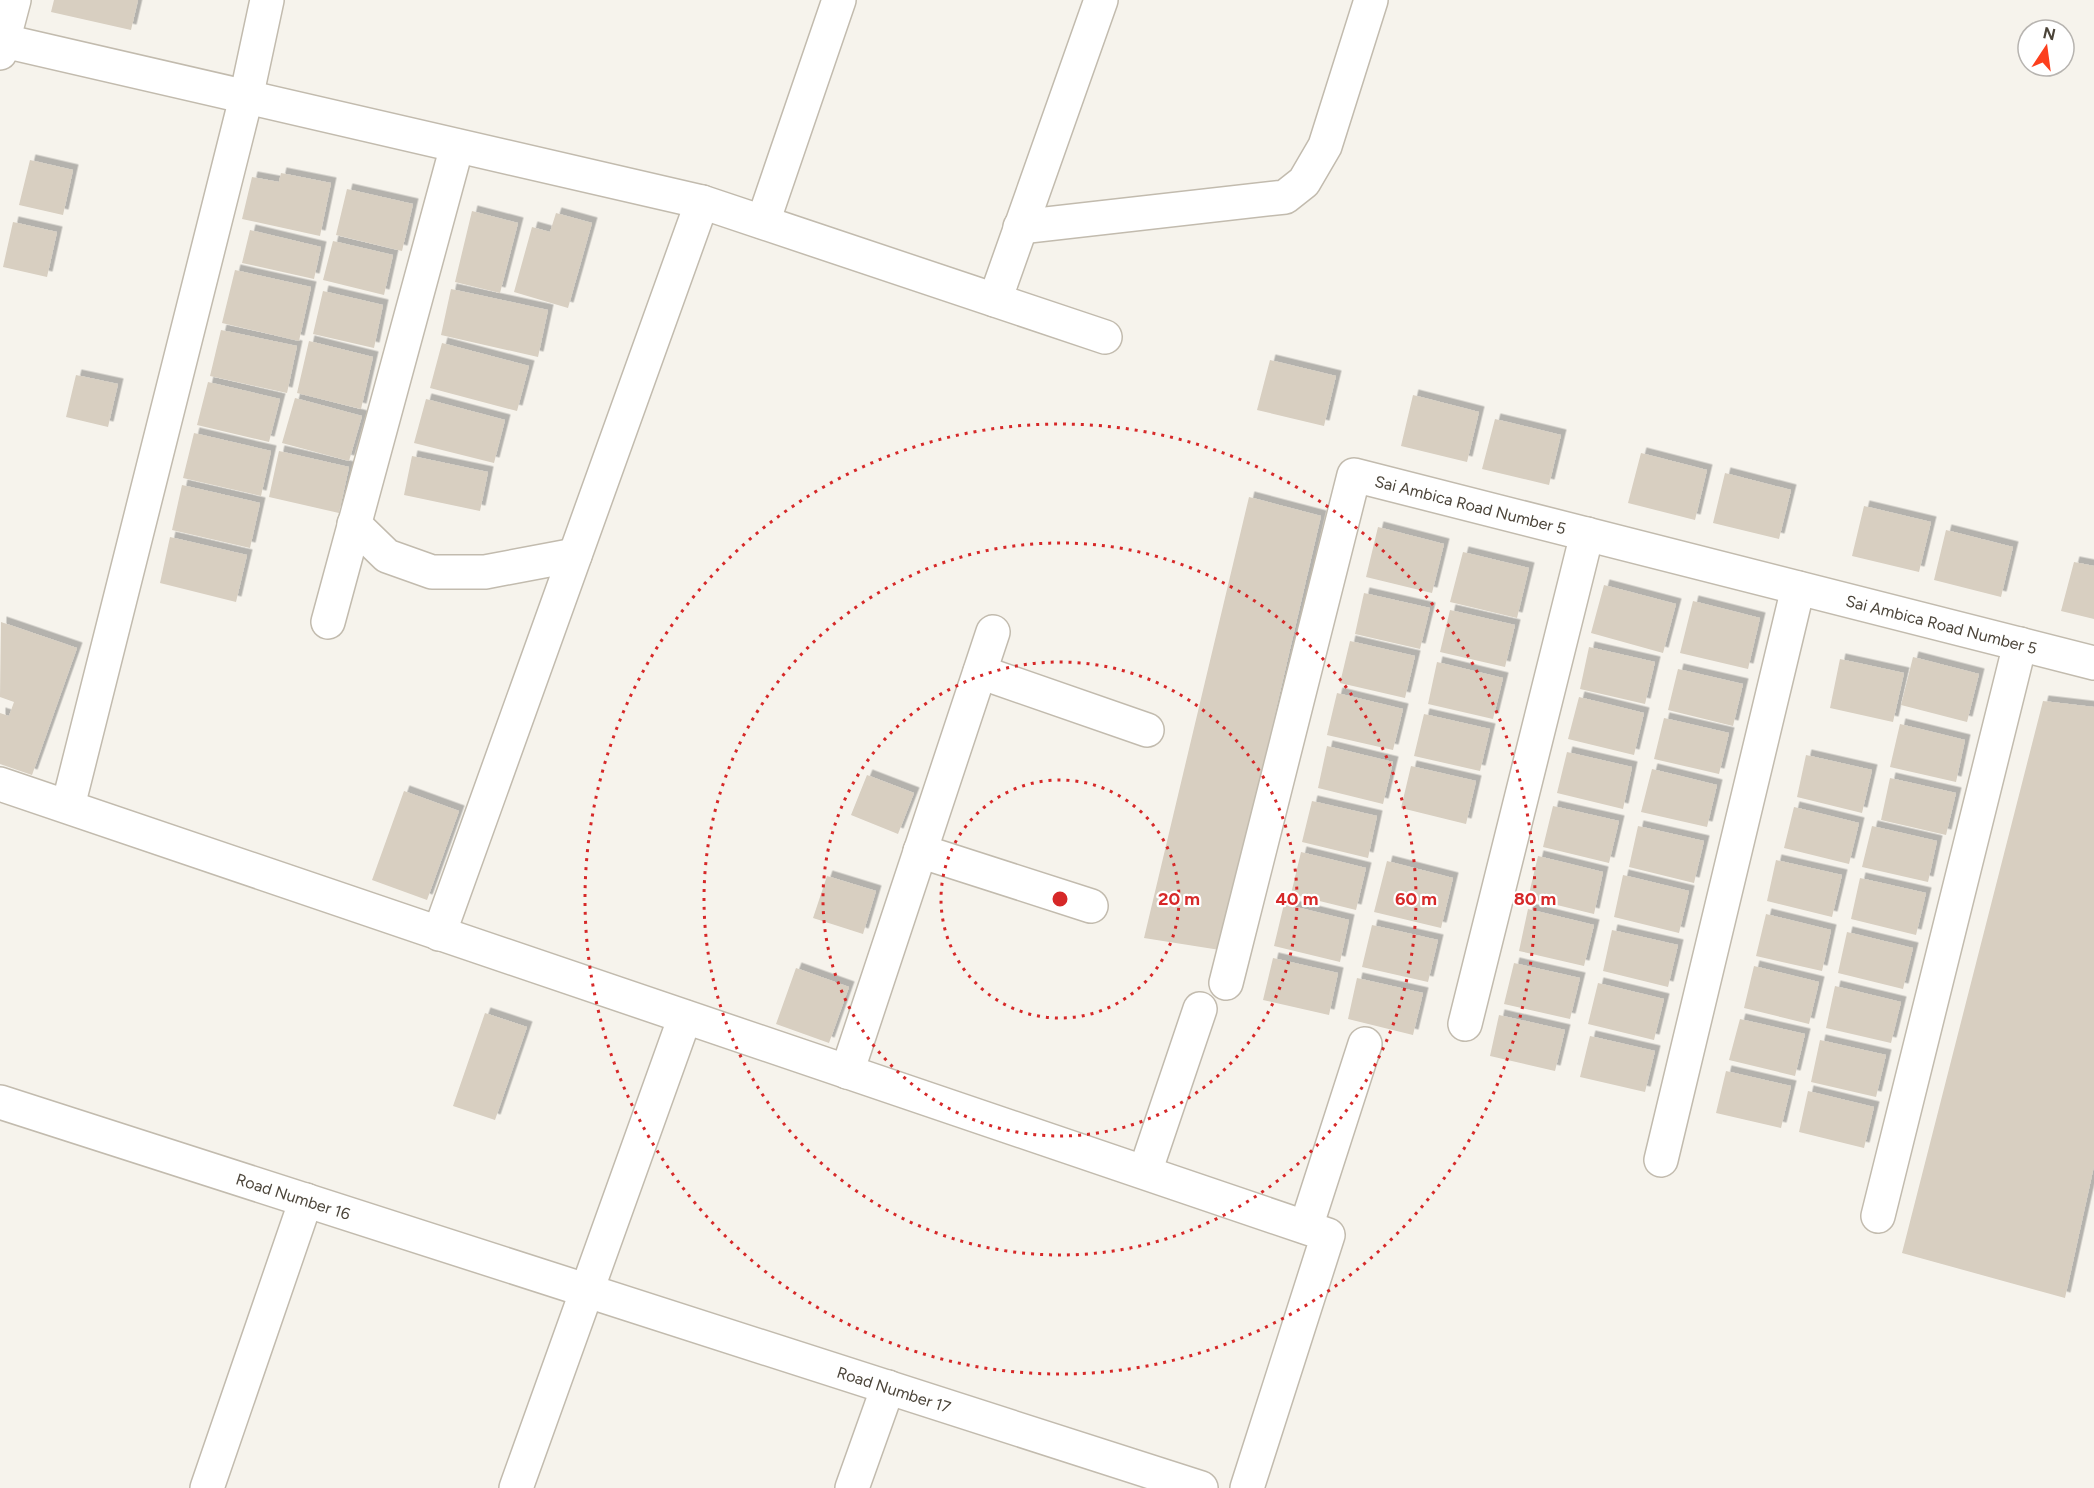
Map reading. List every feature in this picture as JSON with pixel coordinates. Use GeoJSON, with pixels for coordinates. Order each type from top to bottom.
{"type":"FeatureCollection","features":[{"type":"Feature","properties":{"kind":"street"},"geometry":{"type":"LineString","coordinates":[[14,0],[1,45],[246,98],[702,202],[1105,337]]}},
{"type":"Feature","properties":{"kind":"street"},"geometry":{"type":"LineString","coordinates":[[68,806],[246,98],[267,0]]}},
{"type":"Feature","properties":{"kind":"street"},"geometry":{"type":"LineString","coordinates":[[763,222],[839,0]]}},
{"type":"Feature","properties":{"kind":"street"},"geometry":{"type":"LineString","coordinates":[[995,300],[1101,0]]}},
{"type":"Feature","properties":{"kind":"street"},"geometry":{"type":"LineString","coordinates":[[1020,227],[1285,197],[1304,182],[1325,146],[1371,0]]}},
{"type":"Feature","properties":{"kind":"street"},"geometry":{"type":"LineString","coordinates":[[328,622],[457,147]]}},
{"type":"Feature","properties":{"kind":"street"},"geometry":{"type":"LineString","coordinates":[[439,934],[702,202]]}},
{"type":"Feature","properties":{"kind":"street","name":"Sai Ambica Road Number 5"},"geometry":{"type":"LineString","coordinates":[[1226,983],[1354,475],[2094,663]]}},
{"type":"Feature","properties":{"kind":"street"},"geometry":{"type":"LineString","coordinates":[[354,525],[387,556],[432,572],[485,572],[575,555]]}},
{"type":"Feature","properties":{"kind":"street"},"geometry":{"type":"LineString","coordinates":[[1465,1024],[1587,534]]}},
{"type":"Feature","properties":{"kind":"street"},"geometry":{"type":"LineString","coordinates":[[1661,1160],[1798,588]]}},
{"type":"Feature","properties":{"kind":"street"},"geometry":{"type":"LineString","coordinates":[[847,1072],[993,632]]}},
{"type":"Feature","properties":{"kind":"street"},"geometry":{"type":"LineString","coordinates":[[1878,1216],[2020,644]]}},
{"type":"Feature","properties":{"kind":"street"},"geometry":{"type":"LineString","coordinates":[[980,672],[1147,730]]}},
{"type":"Feature","properties":{"kind":"street"},"geometry":{"type":"LineString","coordinates":[[0,784],[1317,1231]]}},
{"type":"Feature","properties":{"kind":"street"},"geometry":{"type":"LineString","coordinates":[[920,851],[1091,906]]}},
{"type":"Feature","properties":{"kind":"street"},"geometry":{"type":"LineString","coordinates":[[1145,1172],[1200,1009]]}},
{"type":"Feature","properties":{"kind":"street"},"geometry":{"type":"LineString","coordinates":[[516,1488],[685,1017]]}},
{"type":"Feature","properties":{"kind":"street"},"geometry":{"type":"LineString","coordinates":[[1246,1488],[1317,1231],[1365,1044]]}},
{"type":"Feature","properties":{"kind":"street","name":"Road Number 16"},"geometry":{"type":"LineString","coordinates":[[0,1102],[587,1291]]}},
{"type":"Feature","properties":{"kind":"street"},"geometry":{"type":"LineString","coordinates":[[207,1488],[306,1200]]}},
{"type":"Feature","properties":{"kind":"street","name":"Road Number 17"},"geometry":{"type":"LineString","coordinates":[[587,1291],[1201,1488]]}},
{"type":"Feature","properties":{"kind":"street"},"geometry":{"type":"LineString","coordinates":[[852,1488],[888,1387]]}},
{"type":"Feature","properties":{"kind":"building"},"geometry":{"type":"Polygon","coordinates":[[[54,0],[138,0],[131,30],[51,12],[54,0]]]}},
{"type":"Feature","properties":{"kind":"building"},"geometry":{"type":"Polygon","coordinates":[[[30,160],[73,170],[63,215],[19,205],[30,160]]]}},
{"type":"Feature","properties":{"kind":"building"},"geometry":{"type":"Polygon","coordinates":[[[281,173],[331,183],[320,236],[242,219],[252,177],[279,182],[281,173]]]}},
{"type":"Feature","properties":{"kind":"building"},"geometry":{"type":"Polygon","coordinates":[[[347,189],[413,204],[402,251],[336,235],[347,189]]]}},
{"type":"Feature","properties":{"kind":"building"},"geometry":{"type":"Polygon","coordinates":[[[472,211],[518,223],[500,293],[455,282],[472,211]]]}},
{"type":"Feature","properties":{"kind":"building"},"geometry":{"type":"Polygon","coordinates":[[[556,213],[592,223],[568,308],[514,292],[532,227],[550,232],[556,213]]]}},
{"type":"Feature","properties":{"kind":"building"},"geometry":{"type":"Polygon","coordinates":[[[13,222],[57,232],[47,277],[3,267],[13,222]]]}},
{"type":"Feature","properties":{"kind":"building"},"geometry":{"type":"Polygon","coordinates":[[[250,230],[321,247],[314,279],[242,263],[250,230]]]}},
{"type":"Feature","properties":{"kind":"building"},"geometry":{"type":"Polygon","coordinates":[[[333,241],[393,255],[384,295],[323,280],[333,241]]]}},
{"type":"Feature","properties":{"kind":"building"},"geometry":{"type":"Polygon","coordinates":[[[235,270],[311,287],[299,341],[222,323],[235,270]]]}},
{"type":"Feature","properties":{"kind":"building"},"geometry":{"type":"Polygon","coordinates":[[[451,289],[548,310],[538,357],[441,335],[451,289]]]}},
{"type":"Feature","properties":{"kind":"building"},"geometry":{"type":"Polygon","coordinates":[[[323,291],[383,305],[374,348],[313,334],[323,291]]]}},
{"type":"Feature","properties":{"kind":"building"},"geometry":{"type":"Polygon","coordinates":[[[221,330],[297,346],[287,393],[210,376],[221,330]]]}},
{"type":"Feature","properties":{"kind":"building"},"geometry":{"type":"Polygon","coordinates":[[[309,341],[373,357],[361,409],[297,393],[309,341]]]}},
{"type":"Feature","properties":{"kind":"building"},"geometry":{"type":"Polygon","coordinates":[[[442,343],[529,366],[517,411],[430,388],[442,343]]]}},
{"type":"Feature","properties":{"kind":"building"},"geometry":{"type":"Polygon","coordinates":[[[1270,360],[1336,376],[1324,426],[1257,410],[1270,360]]]}},
{"type":"Feature","properties":{"kind":"building"},"geometry":{"type":"Polygon","coordinates":[[[76,375],[118,384],[108,427],[66,417],[76,375]]]}},
{"type":"Feature","properties":{"kind":"building"},"geometry":{"type":"Polygon","coordinates":[[[208,382],[280,399],[269,442],[197,425],[208,382]]]}},
{"type":"Feature","properties":{"kind":"building"},"geometry":{"type":"Polygon","coordinates":[[[1413,395],[1479,412],[1467,462],[1401,446],[1413,395]]]}},
{"type":"Feature","properties":{"kind":"building"},"geometry":{"type":"Polygon","coordinates":[[[295,398],[362,416],[349,461],[282,443],[295,398]]]}},
{"type":"Feature","properties":{"kind":"building"},"geometry":{"type":"Polygon","coordinates":[[[426,399],[505,420],[494,463],[414,443],[426,399]]]}},
{"type":"Feature","properties":{"kind":"building"},"geometry":{"type":"Polygon","coordinates":[[[1495,419],[1561,435],[1549,485],[1482,469],[1495,419]]]}},
{"type":"Feature","properties":{"kind":"building"},"geometry":{"type":"Polygon","coordinates":[[[194,433],[271,451],[261,496],[183,478],[194,433]]]}},
{"type":"Feature","properties":{"kind":"building"},"geometry":{"type":"Polygon","coordinates":[[[279,451],[349,467],[339,513],[269,497],[279,451]]]}},
{"type":"Feature","properties":{"kind":"building"},"geometry":{"type":"Polygon","coordinates":[[[1641,453],[1707,470],[1695,520],[1628,503],[1641,453]]]}},
{"type":"Feature","properties":{"kind":"building"},"geometry":{"type":"Polygon","coordinates":[[[412,456],[488,472],[480,511],[404,495],[412,456]]]}},
{"type":"Feature","properties":{"kind":"building"},"geometry":{"type":"Polygon","coordinates":[[[1725,473],[1791,490],[1779,539],[1713,523],[1725,473]]]}},
{"type":"Feature","properties":{"kind":"building"},"geometry":{"type":"Polygon","coordinates":[[[182,485],[260,503],[250,548],[172,530],[182,485]]]}},
{"type":"Feature","properties":{"kind":"building"},"geometry":{"type":"Polygon","coordinates":[[[1249,497],[1321,516],[1220,950],[1144,938],[1249,497]]]}},
{"type":"Feature","properties":{"kind":"building"},"geometry":{"type":"Polygon","coordinates":[[[1864,506],[1931,522],[1919,572],[1852,556],[1864,506]]]}},
{"type":"Feature","properties":{"kind":"building"},"geometry":{"type":"Polygon","coordinates":[[[1378,527],[1444,544],[1432,593],[1366,577],[1378,527]]]}},
{"type":"Feature","properties":{"kind":"building"},"geometry":{"type":"Polygon","coordinates":[[[1946,530],[2013,547],[2001,597],[1934,580],[1946,530]]]}},
{"type":"Feature","properties":{"kind":"building"},"geometry":{"type":"Polygon","coordinates":[[[170,537],[247,555],[236,602],[160,583],[170,537]]]}},
{"type":"Feature","properties":{"kind":"building"},"geometry":{"type":"Polygon","coordinates":[[[1463,552],[1529,568],[1517,618],[1450,602],[1463,552]]]}},
{"type":"Feature","properties":{"kind":"building"},"geometry":{"type":"Polygon","coordinates":[[[2074,562],[2094,566],[2094,619],[2061,611],[2074,562]]]}},
{"type":"Feature","properties":{"kind":"building"},"geometry":{"type":"Polygon","coordinates":[[[1604,585],[1676,604],[1663,653],[1591,633],[1604,585]]]}},
{"type":"Feature","properties":{"kind":"building"},"geometry":{"type":"Polygon","coordinates":[[[1364,593],[1430,608],[1420,649],[1355,634],[1364,593]]]}},
{"type":"Feature","properties":{"kind":"building"},"geometry":{"type":"Polygon","coordinates":[[[1693,601],[1760,618],[1748,669],[1680,653],[1693,601]]]}},
{"type":"Feature","properties":{"kind":"building"},"geometry":{"type":"Polygon","coordinates":[[[1450,610],[1515,625],[1505,667],[1440,652],[1450,610]]]}},
{"type":"Feature","properties":{"kind":"building"},"geometry":{"type":"Polygon","coordinates":[[[1,622],[77,648],[32,775],[0,764],[0,713],[9,716],[14,702],[0,697],[1,622]]]}},
{"type":"Feature","properties":{"kind":"building"},"geometry":{"type":"Polygon","coordinates":[[[1350,641],[1415,656],[1405,698],[1340,683],[1350,641]]]}},
{"type":"Feature","properties":{"kind":"building"},"geometry":{"type":"Polygon","coordinates":[[[1589,647],[1655,662],[1645,704],[1580,689],[1589,647]]]}},
{"type":"Feature","properties":{"kind":"building"},"geometry":{"type":"Polygon","coordinates":[[[1913,657],[1979,674],[1967,722],[1901,705],[1913,657]]]}},
{"type":"Feature","properties":{"kind":"building"},"geometry":{"type":"Polygon","coordinates":[[[1840,659],[1904,673],[1893,722],[1830,708],[1840,659]]]}},
{"type":"Feature","properties":{"kind":"building"},"geometry":{"type":"Polygon","coordinates":[[[1437,662],[1503,678],[1493,719],[1428,704],[1437,662]]]}},
{"type":"Feature","properties":{"kind":"building"},"geometry":{"type":"Polygon","coordinates":[[[1678,669],[1743,684],[1733,726],[1668,710],[1678,669]]]}},
{"type":"Feature","properties":{"kind":"building"},"geometry":{"type":"Polygon","coordinates":[[[1337,693],[1403,709],[1393,750],[1327,735],[1337,693]]]}},
{"type":"Feature","properties":{"kind":"building"},"geometry":{"type":"Polygon","coordinates":[[[1579,697],[1644,713],[1634,755],[1568,739],[1579,697]]]}},
{"type":"Feature","properties":{"kind":"building"},"geometry":{"type":"Polygon","coordinates":[[[2043,701],[2094,707],[2094,1166],[2065,1298],[1902,1253],[2043,701]]]}},
{"type":"Feature","properties":{"kind":"building"},"geometry":{"type":"Polygon","coordinates":[[[1424,714],[1490,729],[1480,771],[1414,756],[1424,714]]]}},
{"type":"Feature","properties":{"kind":"building"},"geometry":{"type":"Polygon","coordinates":[[[1664,718],[1729,733],[1719,774],[1654,759],[1664,718]]]}},
{"type":"Feature","properties":{"kind":"building"},"geometry":{"type":"Polygon","coordinates":[[[1900,724],[1965,740],[1956,782],[1890,767],[1900,724]]]}},
{"type":"Feature","properties":{"kind":"building"},"geometry":{"type":"Polygon","coordinates":[[[1327,746],[1393,762],[1383,804],[1318,788],[1327,746]]]}},
{"type":"Feature","properties":{"kind":"building"},"geometry":{"type":"Polygon","coordinates":[[[1567,752],[1632,767],[1623,809],[1557,793],[1567,752]]]}},
{"type":"Feature","properties":{"kind":"building"},"geometry":{"type":"Polygon","coordinates":[[[1806,755],[1872,770],[1862,813],[1797,797],[1806,755]]]}},
{"type":"Feature","properties":{"kind":"building"},"geometry":{"type":"Polygon","coordinates":[[[1411,766],[1476,781],[1466,824],[1401,808],[1411,766]]]}},
{"type":"Feature","properties":{"kind":"building"},"geometry":{"type":"Polygon","coordinates":[[[1652,769],[1717,785],[1707,827],[1641,812],[1652,769]]]}},
{"type":"Feature","properties":{"kind":"building"},"geometry":{"type":"Polygon","coordinates":[[[867,775],[914,793],[898,834],[851,815],[867,775]]]}},
{"type":"Feature","properties":{"kind":"building"},"geometry":{"type":"Polygon","coordinates":[[[1890,778],[1956,793],[1946,835],[1881,820],[1890,778]]]}},
{"type":"Feature","properties":{"kind":"building"},"geometry":{"type":"Polygon","coordinates":[[[404,791],[459,811],[427,900],[372,880],[404,791]]]}},
{"type":"Feature","properties":{"kind":"building"},"geometry":{"type":"Polygon","coordinates":[[[1312,801],[1377,816],[1368,858],[1302,842],[1312,801]]]}},
{"type":"Feature","properties":{"kind":"building"},"geometry":{"type":"Polygon","coordinates":[[[1553,806],[1619,821],[1609,863],[1543,847],[1553,806]]]}},
{"type":"Feature","properties":{"kind":"building"},"geometry":{"type":"Polygon","coordinates":[[[1794,807],[1859,823],[1849,864],[1784,848],[1794,807]]]}},
{"type":"Feature","properties":{"kind":"building"},"geometry":{"type":"Polygon","coordinates":[[[1638,826],[1704,841],[1694,883],[1629,867],[1638,826]]]}},
{"type":"Feature","properties":{"kind":"building"},"geometry":{"type":"Polygon","coordinates":[[[1872,826],[1937,841],[1928,882],[1862,867],[1872,826]]]}},
{"type":"Feature","properties":{"kind":"building"},"geometry":{"type":"Polygon","coordinates":[[[1301,852],[1366,868],[1356,910],[1291,894],[1301,852]]]}},
{"type":"Feature","properties":{"kind":"building"},"geometry":{"type":"Polygon","coordinates":[[[1538,856],[1603,872],[1594,914],[1528,898],[1538,856]]]}},
{"type":"Feature","properties":{"kind":"building"},"geometry":{"type":"Polygon","coordinates":[[[1776,860],[1842,875],[1832,917],[1767,901],[1776,860]]]}},
{"type":"Feature","properties":{"kind":"building"},"geometry":{"type":"Polygon","coordinates":[[[1387,861],[1453,878],[1441,928],[1374,912],[1387,861]]]}},
{"type":"Feature","properties":{"kind":"building"},"geometry":{"type":"Polygon","coordinates":[[[1623,875],[1689,891],[1679,933],[1614,917],[1623,875]]]}},
{"type":"Feature","properties":{"kind":"building"},"geometry":{"type":"Polygon","coordinates":[[[827,876],[876,891],[863,934],[813,918],[827,876]]]}},
{"type":"Feature","properties":{"kind":"building"},"geometry":{"type":"Polygon","coordinates":[[[1860,878],[1926,893],[1916,935],[1851,919],[1860,878]]]}},
{"type":"Feature","properties":{"kind":"building"},"geometry":{"type":"Polygon","coordinates":[[[1284,904],[1349,920],[1340,962],[1274,946],[1284,904]]]}},
{"type":"Feature","properties":{"kind":"building"},"geometry":{"type":"Polygon","coordinates":[[[1528,909],[1594,925],[1584,966],[1519,951],[1528,909]]]}},
{"type":"Feature","properties":{"kind":"building"},"geometry":{"type":"Polygon","coordinates":[[[1766,914],[1831,930],[1822,971],[1756,956],[1766,914]]]}},
{"type":"Feature","properties":{"kind":"building"},"geometry":{"type":"Polygon","coordinates":[[[1372,925],[1438,940],[1428,982],[1362,967],[1372,925]]]}},
{"type":"Feature","properties":{"kind":"building"},"geometry":{"type":"Polygon","coordinates":[[[1612,930],[1678,945],[1668,987],[1603,971],[1612,930]]]}},
{"type":"Feature","properties":{"kind":"building"},"geometry":{"type":"Polygon","coordinates":[[[1847,932],[1913,948],[1903,989],[1838,973],[1847,932]]]}},
{"type":"Feature","properties":{"kind":"building"},"geometry":{"type":"Polygon","coordinates":[[[1273,958],[1338,973],[1329,1015],[1263,1000],[1273,958]]]}},
{"type":"Feature","properties":{"kind":"building"},"geometry":{"type":"Polygon","coordinates":[[[1514,963],[1580,978],[1570,1019],[1504,1004],[1514,963]]]}},
{"type":"Feature","properties":{"kind":"building"},"geometry":{"type":"Polygon","coordinates":[[[1754,966],[1819,982],[1809,1024],[1744,1008],[1754,966]]]}},
{"type":"Feature","properties":{"kind":"building"},"geometry":{"type":"Polygon","coordinates":[[[796,968],[849,987],[829,1043],[776,1024],[796,968]]]}},
{"type":"Feature","properties":{"kind":"building"},"geometry":{"type":"Polygon","coordinates":[[[1357,978],[1423,993],[1413,1035],[1348,1019],[1357,978]]]}},
{"type":"Feature","properties":{"kind":"building"},"geometry":{"type":"Polygon","coordinates":[[[1598,983],[1664,999],[1654,1040],[1588,1024],[1598,983]]]}},
{"type":"Feature","properties":{"kind":"building"},"geometry":{"type":"Polygon","coordinates":[[[1835,986],[1901,1002],[1891,1043],[1826,1028],[1835,986]]]}},
{"type":"Feature","properties":{"kind":"building"},"geometry":{"type":"Polygon","coordinates":[[[485,1013],[527,1027],[495,1120],[453,1106],[485,1013]]]}},
{"type":"Feature","properties":{"kind":"building"},"geometry":{"type":"Polygon","coordinates":[[[1499,1015],[1565,1030],[1555,1071],[1490,1056],[1499,1015]]]}},
{"type":"Feature","properties":{"kind":"building"},"geometry":{"type":"Polygon","coordinates":[[[1740,1019],[1805,1034],[1795,1076],[1729,1060],[1740,1019]]]}},
{"type":"Feature","properties":{"kind":"building"},"geometry":{"type":"Polygon","coordinates":[[[1590,1036],[1655,1051],[1645,1092],[1580,1077],[1590,1036]]]}},
{"type":"Feature","properties":{"kind":"building"},"geometry":{"type":"Polygon","coordinates":[[[1820,1040],[1886,1055],[1876,1097],[1811,1082],[1820,1040]]]}},
{"type":"Feature","properties":{"kind":"building"},"geometry":{"type":"Polygon","coordinates":[[[1726,1071],[1791,1086],[1781,1128],[1716,1113],[1726,1071]]]}},
{"type":"Feature","properties":{"kind":"building"},"geometry":{"type":"Polygon","coordinates":[[[1808,1091],[1874,1107],[1864,1148],[1799,1132],[1808,1091]]]}}]}
